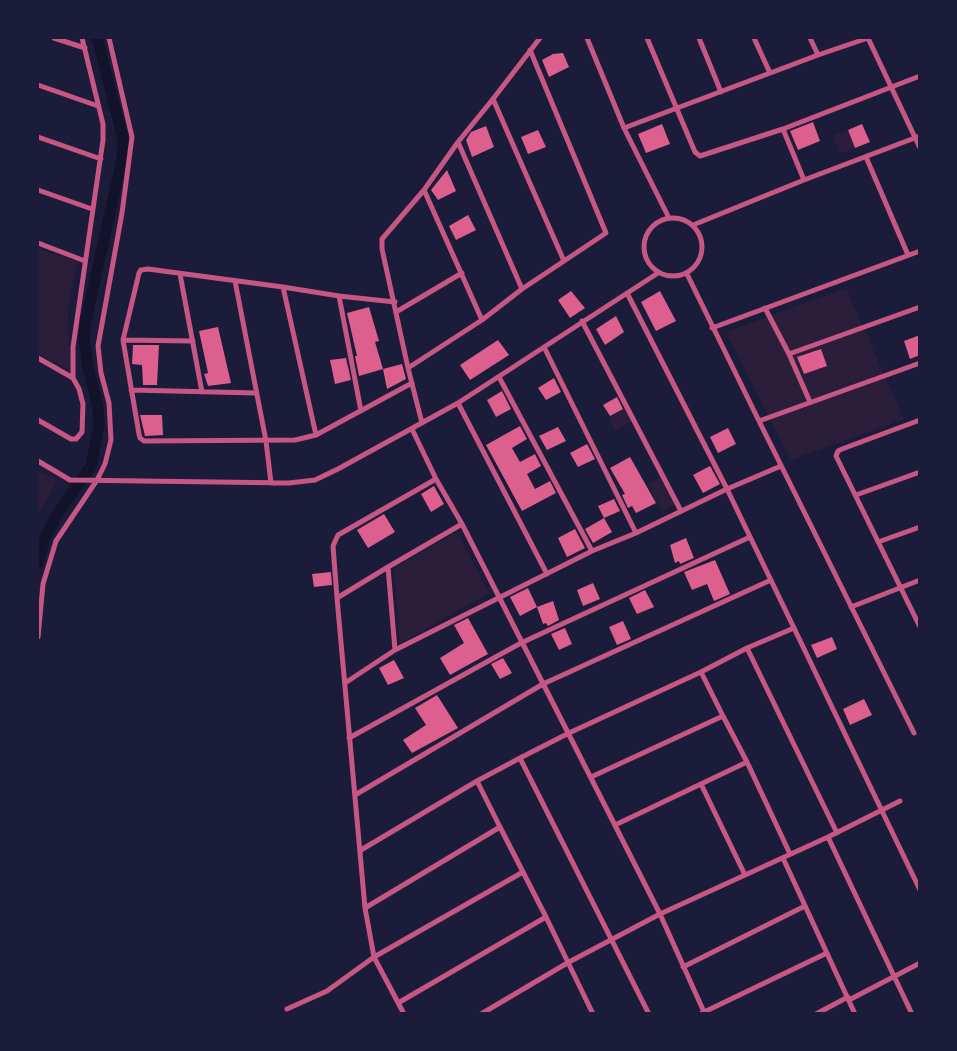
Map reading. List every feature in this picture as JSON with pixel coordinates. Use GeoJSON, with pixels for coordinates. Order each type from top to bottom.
{"type":"FeatureCollection","features":[{"type":"Feature","properties":{"kind":"street"},"geometry":{"type":"LineString","coordinates":[[54,38],[85,48]]}},
{"type":"Feature","properties":{"kind":"street"},"geometry":{"type":"LineString","coordinates":[[38,420],[71,439],[76,439],[82,432],[83,404],[79,389],[73,378],[73,347],[101,159],[103,124],[82,38]]}},
{"type":"Feature","properties":{"kind":"street"},"geometry":{"type":"LineString","coordinates":[[38,637],[43,584],[56,541],[105,464],[111,440],[109,403],[101,373],[98,346],[122,213],[132,137],[109,38]]}},
{"type":"Feature","properties":{"kind":"street"},"geometry":{"type":"LineString","coordinates":[[422,423],[382,249],[382,239],[424,190],[458,142],[494,99],[540,38]]}},
{"type":"Feature","properties":{"kind":"street"},"geometry":{"type":"LineString","coordinates":[[587,38],[624,128],[669,218]]}},
{"type":"Feature","properties":{"kind":"street"},"geometry":{"type":"LineString","coordinates":[[647,38],[695,152],[700,156],[783,129],[920,76]]}},
{"type":"Feature","properties":{"kind":"street"},"geometry":{"type":"LineString","coordinates":[[699,38],[721,92]]}},
{"type":"Feature","properties":{"kind":"street"},"geometry":{"type":"LineString","coordinates":[[754,38],[770,73]]}},
{"type":"Feature","properties":{"kind":"street"},"geometry":{"type":"LineString","coordinates":[[810,38],[818,55]]}},
{"type":"Feature","properties":{"kind":"street"},"geometry":{"type":"LineString","coordinates":[[624,128],[868,38],[917,137],[920,148]]}},
{"type":"Feature","properties":{"kind":"street"},"geometry":{"type":"LineString","coordinates":[[408,368],[482,320],[522,289],[606,234],[530,50]]}},
{"type":"Feature","properties":{"kind":"street"},"geometry":{"type":"LineString","coordinates":[[38,85],[98,106]]}},
{"type":"Feature","properties":{"kind":"street"},"geometry":{"type":"LineString","coordinates":[[494,99],[564,261]]}},
{"type":"Feature","properties":{"kind":"street"},"geometry":{"type":"LineString","coordinates":[[783,129],[804,180]]}},
{"type":"Feature","properties":{"kind":"street"},"geometry":{"type":"LineString","coordinates":[[38,137],[101,159]]}},
{"type":"Feature","properties":{"kind":"street"},"geometry":{"type":"LineString","coordinates":[[693,225],[917,137]]}},
{"type":"Feature","properties":{"kind":"street"},"geometry":{"type":"LineString","coordinates":[[458,142],[522,289]]}},
{"type":"Feature","properties":{"kind":"street"},"geometry":{"type":"LineString","coordinates":[[866,157],[908,256]]}},
{"type":"Feature","properties":{"kind":"street"},"geometry":{"type":"LineString","coordinates":[[38,190],[92,210]]}},
{"type":"Feature","properties":{"kind":"street"},"geometry":{"type":"LineString","coordinates":[[424,190],[482,320]]}},
{"type":"Feature","properties":{"kind":"street"},"geometry":{"type":"LineString","coordinates":[[669,218],[684,220],[693,225],[702,240],[703,248],[701,258],[695,267],[687,274],[673,277],[658,273],[650,266],[645,257],[644,248],[645,238],[649,230],[657,223],[669,218]]}},
{"type":"Feature","properties":{"kind":"street"},"geometry":{"type":"LineString","coordinates":[[38,243],[85,260]]}},
{"type":"Feature","properties":{"kind":"street"},"geometry":{"type":"LineString","coordinates":[[712,328],[920,251]]}},
{"type":"Feature","properties":{"kind":"street"},"geometry":{"type":"LineString","coordinates":[[394,302],[148,269],[140,272],[123,340],[139,434],[140,438],[144,440],[295,440],[316,435],[412,383]]}},
{"type":"Feature","properties":{"kind":"street"},"geometry":{"type":"LineString","coordinates":[[396,312],[462,273]]}},
{"type":"Feature","properties":{"kind":"street"},"geometry":{"type":"LineString","coordinates":[[38,461],[70,480],[271,483],[315,480],[458,404],[658,273]]}},
{"type":"Feature","properties":{"kind":"street"},"geometry":{"type":"LineString","coordinates":[[180,274],[202,392]]}},
{"type":"Feature","properties":{"kind":"street"},"geometry":{"type":"LineString","coordinates":[[687,274],[712,328],[914,733]]}},
{"type":"Feature","properties":{"kind":"street"},"geometry":{"type":"LineString","coordinates":[[235,282],[266,441],[271,483]]}},
{"type":"Feature","properties":{"kind":"street"},"geometry":{"type":"LineString","coordinates":[[283,287],[316,435]]}},
{"type":"Feature","properties":{"kind":"street"},"geometry":{"type":"LineString","coordinates":[[627,293],[772,580],[920,890]]}},
{"type":"Feature","properties":{"kind":"street"},"geometry":{"type":"LineString","coordinates":[[339,296],[361,410]]}},
{"type":"Feature","properties":{"kind":"street"},"geometry":{"type":"LineString","coordinates":[[789,354],[920,307]]}},
{"type":"Feature","properties":{"kind":"street"},"geometry":{"type":"LineString","coordinates":[[765,308],[789,354],[810,402]]}},
{"type":"Feature","properties":{"kind":"street"},"geometry":{"type":"LineString","coordinates":[[582,321],[681,511]]}},
{"type":"Feature","properties":{"kind":"street"},"geometry":{"type":"LineString","coordinates":[[123,340],[193,341]]}},
{"type":"Feature","properties":{"kind":"street"},"geometry":{"type":"LineString","coordinates":[[544,347],[636,533]]}},
{"type":"Feature","properties":{"kind":"street"},"geometry":{"type":"LineString","coordinates":[[38,358],[73,378]]}},
{"type":"Feature","properties":{"kind":"street"},"geometry":{"type":"LineString","coordinates":[[759,421],[920,363]]}},
{"type":"Feature","properties":{"kind":"street"},"geometry":{"type":"LineString","coordinates":[[500,377],[592,552]]}},
{"type":"Feature","properties":{"kind":"street"},"geometry":{"type":"LineString","coordinates":[[131,390],[256,393]]}},
{"type":"Feature","properties":{"kind":"street"},"geometry":{"type":"LineString","coordinates":[[458,404],[547,574]]}},
{"type":"Feature","properties":{"kind":"street"},"geometry":{"type":"LineString","coordinates":[[920,420],[838,450],[836,456],[920,627]]}},
{"type":"Feature","properties":{"kind":"street"},"geometry":{"type":"LineString","coordinates":[[412,429],[660,914],[702,1013],[827,953]]}},
{"type":"Feature","properties":{"kind":"street"},"geometry":{"type":"LineString","coordinates":[[345,683],[395,650],[547,574],[727,489],[781,466]]}},
{"type":"Feature","properties":{"kind":"street"},"geometry":{"type":"LineString","coordinates":[[856,495],[920,472]]}},
{"type":"Feature","properties":{"kind":"street"},"geometry":{"type":"LineString","coordinates":[[404,1014],[374,957],[365,908],[333,546],[338,535],[436,479]]}},
{"type":"Feature","properties":{"kind":"street"},"geometry":{"type":"LineString","coordinates":[[337,598],[462,524]]}},
{"type":"Feature","properties":{"kind":"street"},"geometry":{"type":"LineString","coordinates":[[878,542],[920,527]]}},
{"type":"Feature","properties":{"kind":"street"},"geometry":{"type":"LineString","coordinates":[[349,738],[521,643],[750,536]]}},
{"type":"Feature","properties":{"kind":"street"},"geometry":{"type":"LineString","coordinates":[[388,567],[395,650]]}},
{"type":"Feature","properties":{"kind":"street"},"geometry":{"type":"LineString","coordinates":[[355,795],[543,684],[772,580]]}},
{"type":"Feature","properties":{"kind":"street"},"geometry":{"type":"LineString","coordinates":[[851,607],[920,580]]}},
{"type":"Feature","properties":{"kind":"street"},"geometry":{"type":"LineString","coordinates":[[361,850],[477,781],[520,758],[569,733],[701,672],[747,648],[794,628]]}},
{"type":"Feature","properties":{"kind":"street"},"geometry":{"type":"LineString","coordinates":[[747,648],[837,833]]}},
{"type":"Feature","properties":{"kind":"street"},"geometry":{"type":"LineString","coordinates":[[701,672],[747,762],[790,854]]}},
{"type":"Feature","properties":{"kind":"street"},"geometry":{"type":"LineString","coordinates":[[591,778],[723,716]]}},
{"type":"Feature","properties":{"kind":"street"},"geometry":{"type":"LineString","coordinates":[[520,758],[649,1014]]}},
{"type":"Feature","properties":{"kind":"street"},"geometry":{"type":"LineString","coordinates":[[615,825],[747,762]]}},
{"type":"Feature","properties":{"kind":"street"},"geometry":{"type":"LineString","coordinates":[[477,781],[569,962],[592,1014]]}},
{"type":"Feature","properties":{"kind":"street"},"geometry":{"type":"LineString","coordinates":[[701,784],[745,875]]}},
{"type":"Feature","properties":{"kind":"street"},"geometry":{"type":"LineString","coordinates":[[482,1014],[569,962],[660,914],[837,833],[900,801]]}},
{"type":"Feature","properties":{"kind":"street"},"geometry":{"type":"LineString","coordinates":[[365,908],[500,827]]}},
{"type":"Feature","properties":{"kind":"street"},"geometry":{"type":"LineString","coordinates":[[828,836],[912,1014]]}},
{"type":"Feature","properties":{"kind":"street"},"geometry":{"type":"LineString","coordinates":[[782,858],[855,1014]]}},
{"type":"Feature","properties":{"kind":"street"},"geometry":{"type":"LineString","coordinates":[[287,1009],[327,991],[374,957],[523,872]]}},
{"type":"Feature","properties":{"kind":"street"},"geometry":{"type":"LineString","coordinates":[[683,967],[805,906]]}},
{"type":"Feature","properties":{"kind":"street"},"geometry":{"type":"LineString","coordinates":[[398,1003],[546,917]]}},
{"type":"Feature","properties":{"kind":"street"},"geometry":{"type":"LineString","coordinates":[[816,1014],[920,963]]}},
{"type":"Feature","properties":{"kind":"shaded area"},"geometry":{"type":"Polygon","coordinates":[[[848,130],[855,148],[840,153],[833,135],[848,130]]]}},
{"type":"Feature","properties":{"kind":"shaded area"},"geometry":{"type":"Polygon","coordinates":[[[38,249],[77,261],[68,310],[70,370],[38,353],[38,249]]]}},
{"type":"Feature","properties":{"kind":"shaded area"},"geometry":{"type":"Polygon","coordinates":[[[846,288],[904,419],[791,460],[726,332],[846,288]]]}},
{"type":"Feature","properties":{"kind":"shaded area"},"geometry":{"type":"Polygon","coordinates":[[[625,408],[632,421],[615,431],[608,418],[625,408]]]}},
{"type":"Feature","properties":{"kind":"shaded area"},"geometry":{"type":"Polygon","coordinates":[[[38,471],[58,480],[38,515],[38,471]]]}},
{"type":"Feature","properties":{"kind":"shaded area"},"geometry":{"type":"Polygon","coordinates":[[[660,477],[675,505],[662,511],[647,484],[660,477]]]}},
{"type":"Feature","properties":{"kind":"shaded area"},"geometry":{"type":"Polygon","coordinates":[[[457,532],[489,593],[400,644],[394,568],[457,532]]]}},
{"type":"Feature","properties":{"kind":"building"},"geometry":{"type":"Polygon","coordinates":[[[563,53],[569,67],[549,77],[542,60],[553,54],[563,53]]]}},
{"type":"Feature","properties":{"kind":"building"},"geometry":{"type":"Polygon","coordinates":[[[813,122],[820,141],[798,150],[790,131],[813,122]]]}},
{"type":"Feature","properties":{"kind":"building"},"geometry":{"type":"Polygon","coordinates":[[[662,124],[670,144],[646,153],[638,134],[662,124]]]}},
{"type":"Feature","properties":{"kind":"building"},"geometry":{"type":"Polygon","coordinates":[[[862,124],[870,142],[855,148],[848,130],[862,124]]]}},
{"type":"Feature","properties":{"kind":"building"},"geometry":{"type":"Polygon","coordinates":[[[486,126],[494,147],[472,157],[466,140],[471,132],[486,126]]]}},
{"type":"Feature","properties":{"kind":"building"},"geometry":{"type":"Polygon","coordinates":[[[538,130],[546,147],[528,154],[521,137],[538,130]]]}},
{"type":"Feature","properties":{"kind":"building"},"geometry":{"type":"Polygon","coordinates":[[[447,170],[456,191],[438,200],[431,190],[447,170]]]}},
{"type":"Feature","properties":{"kind":"building"},"geometry":{"type":"Polygon","coordinates":[[[468,215],[476,230],[456,240],[449,226],[468,215]]]}},
{"type":"Feature","properties":{"kind":"building"},"geometry":{"type":"Polygon","coordinates":[[[571,291],[585,308],[570,318],[558,300],[571,291]]]}},
{"type":"Feature","properties":{"kind":"building"},"geometry":{"type":"Polygon","coordinates":[[[660,291],[676,321],[656,331],[641,302],[660,291]]]}},
{"type":"Feature","properties":{"kind":"building"},"geometry":{"type":"Polygon","coordinates":[[[369,307],[379,341],[375,342],[383,369],[359,376],[355,356],[357,356],[347,313],[369,307]]]}},
{"type":"Feature","properties":{"kind":"building"},"geometry":{"type":"Polygon","coordinates":[[[616,316],[624,332],[605,345],[596,329],[616,316]]]}},
{"type":"Feature","properties":{"kind":"building"},"geometry":{"type":"Polygon","coordinates":[[[218,327],[231,383],[208,386],[204,374],[208,373],[199,331],[218,327]]]}},
{"type":"Feature","properties":{"kind":"building"},"geometry":{"type":"Polygon","coordinates":[[[920,335],[920,355],[910,359],[904,341],[920,335]]]}},
{"type":"Feature","properties":{"kind":"building"},"geometry":{"type":"Polygon","coordinates":[[[498,340],[509,355],[470,380],[460,365],[498,340]]]}},
{"type":"Feature","properties":{"kind":"building"},"geometry":{"type":"Polygon","coordinates":[[[133,345],[159,345],[157,385],[143,385],[142,365],[132,364],[133,345]]]}},
{"type":"Feature","properties":{"kind":"building"},"geometry":{"type":"Polygon","coordinates":[[[821,349],[827,366],[804,374],[797,357],[821,349]]]}},
{"type":"Feature","properties":{"kind":"building"},"geometry":{"type":"Polygon","coordinates":[[[346,358],[351,380],[335,384],[330,360],[346,358]]]}},
{"type":"Feature","properties":{"kind":"building"},"geometry":{"type":"Polygon","coordinates":[[[402,364],[406,379],[387,389],[383,369],[402,364]]]}},
{"type":"Feature","properties":{"kind":"building"},"geometry":{"type":"Polygon","coordinates":[[[554,378],[561,392],[546,400],[538,388],[554,378]]]}},
{"type":"Feature","properties":{"kind":"building"},"geometry":{"type":"Polygon","coordinates":[[[502,391],[511,409],[496,417],[487,400],[502,391]]]}},
{"type":"Feature","properties":{"kind":"building"},"geometry":{"type":"Polygon","coordinates":[[[617,397],[623,409],[610,416],[603,405],[617,397]]]}},
{"type":"Feature","properties":{"kind":"building"},"geometry":{"type":"Polygon","coordinates":[[[140,415],[162,415],[163,435],[145,436],[140,415]]]}},
{"type":"Feature","properties":{"kind":"building"},"geometry":{"type":"Polygon","coordinates":[[[520,426],[527,439],[512,448],[520,462],[535,454],[541,466],[527,474],[535,489],[550,481],[556,493],[522,511],[486,445],[520,426]]]}},
{"type":"Feature","properties":{"kind":"building"},"geometry":{"type":"Polygon","coordinates":[[[558,427],[566,441],[547,450],[539,436],[558,427]]]}},
{"type":"Feature","properties":{"kind":"building"},"geometry":{"type":"Polygon","coordinates":[[[728,428],[736,444],[718,453],[710,437],[728,428]]]}},
{"type":"Feature","properties":{"kind":"building"},"geometry":{"type":"Polygon","coordinates":[[[587,444],[595,459],[578,467],[570,453],[587,444]]]}},
{"type":"Feature","properties":{"kind":"building"},"geometry":{"type":"Polygon","coordinates":[[[630,457],[656,503],[636,513],[632,506],[628,508],[622,495],[625,494],[610,468],[630,457]]]}},
{"type":"Feature","properties":{"kind":"building"},"geometry":{"type":"Polygon","coordinates":[[[710,466],[720,484],[703,493],[693,475],[710,466]]]}},
{"type":"Feature","properties":{"kind":"building"},"geometry":{"type":"Polygon","coordinates":[[[434,486],[444,504],[431,512],[421,494],[434,486]]]}},
{"type":"Feature","properties":{"kind":"building"},"geometry":{"type":"Polygon","coordinates":[[[614,499],[620,511],[604,518],[598,506],[614,499]]]}},
{"type":"Feature","properties":{"kind":"building"},"geometry":{"type":"Polygon","coordinates":[[[384,514],[395,532],[368,548],[357,530],[384,514]]]}},
{"type":"Feature","properties":{"kind":"building"},"geometry":{"type":"Polygon","coordinates":[[[604,518],[612,532],[593,543],[585,529],[604,518]]]}},
{"type":"Feature","properties":{"kind":"building"},"geometry":{"type":"Polygon","coordinates":[[[575,529],[585,548],[567,557],[558,538],[575,529]]]}},
{"type":"Feature","properties":{"kind":"building"},"geometry":{"type":"Polygon","coordinates":[[[686,538],[694,558],[680,564],[679,561],[675,563],[670,545],[686,538]]]}},
{"type":"Feature","properties":{"kind":"building"},"geometry":{"type":"Polygon","coordinates":[[[715,560],[730,594],[714,601],[707,584],[692,590],[684,572],[715,560]]]}},
{"type":"Feature","properties":{"kind":"building"},"geometry":{"type":"Polygon","coordinates":[[[331,572],[332,585],[314,587],[312,574],[331,572]]]}},
{"type":"Feature","properties":{"kind":"building"},"geometry":{"type":"Polygon","coordinates":[[[593,583],[600,599],[583,606],[577,590],[593,583]]]}},
{"type":"Feature","properties":{"kind":"building"},"geometry":{"type":"Polygon","coordinates":[[[528,588],[537,607],[520,616],[510,597],[528,588]]]}},
{"type":"Feature","properties":{"kind":"building"},"geometry":{"type":"Polygon","coordinates":[[[645,590],[654,607],[637,614],[629,598],[645,590]]]}},
{"type":"Feature","properties":{"kind":"building"},"geometry":{"type":"Polygon","coordinates":[[[553,601],[559,620],[548,626],[546,623],[543,624],[537,607],[553,601]]]}},
{"type":"Feature","properties":{"kind":"building"},"geometry":{"type":"Polygon","coordinates":[[[468,618],[488,654],[450,675],[440,658],[464,643],[454,625],[468,618]]]}},
{"type":"Feature","properties":{"kind":"building"},"geometry":{"type":"Polygon","coordinates":[[[623,621],[631,639],[617,645],[609,627],[623,621]]]}},
{"type":"Feature","properties":{"kind":"building"},"geometry":{"type":"Polygon","coordinates":[[[565,628],[572,644],[559,650],[551,634],[565,628]]]}},
{"type":"Feature","properties":{"kind":"building"},"geometry":{"type":"Polygon","coordinates":[[[832,637],[837,649],[817,658],[811,645],[832,637]]]}},
{"type":"Feature","properties":{"kind":"building"},"geometry":{"type":"Polygon","coordinates":[[[503,658],[512,673],[500,679],[491,664],[503,658]]]}},
{"type":"Feature","properties":{"kind":"building"},"geometry":{"type":"Polygon","coordinates":[[[394,660],[404,678],[388,685],[379,668],[394,660]]]}},
{"type":"Feature","properties":{"kind":"building"},"geometry":{"type":"Polygon","coordinates":[[[437,695],[458,728],[412,753],[403,740],[426,725],[415,708],[437,695]]]}},
{"type":"Feature","properties":{"kind":"building"},"geometry":{"type":"Polygon","coordinates":[[[864,699],[872,715],[850,725],[843,709],[864,699]]]}},
{"type":"Feature","properties":{"kind":"waterway"},"geometry":{"type":"LineString","coordinates":[[38,564],[44,540],[56,516],[91,466],[99,426],[98,407],[88,367],[84,338],[86,320],[122,159],[123,139],[97,38]]}}]}
